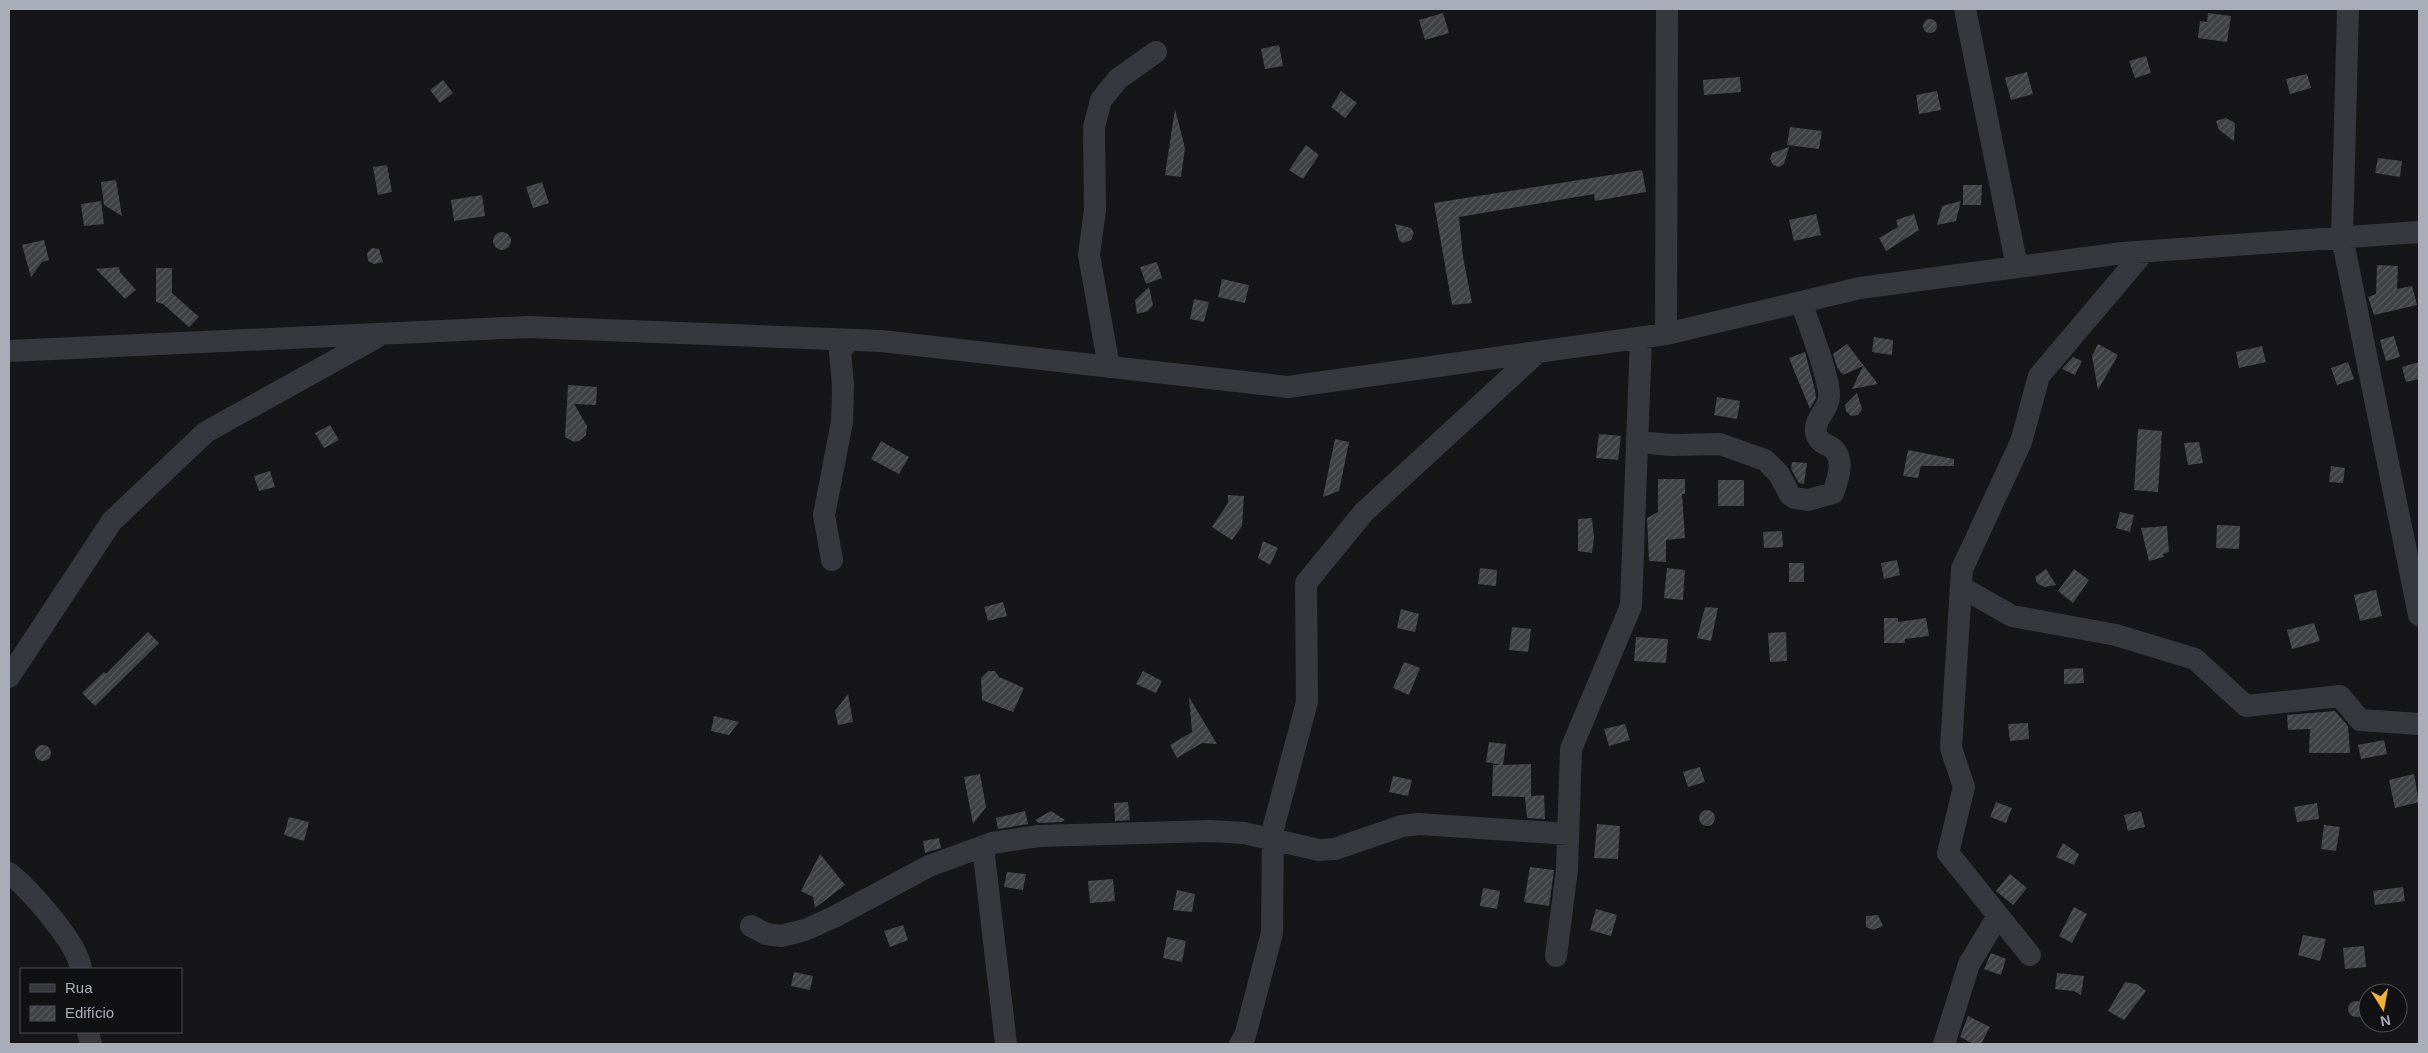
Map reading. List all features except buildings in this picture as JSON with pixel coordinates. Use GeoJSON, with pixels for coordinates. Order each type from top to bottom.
{"type":"FeatureCollection","features":[{"type":"Feature","properties":{"kind":"street"},"geometry":{"type":"LineString","coordinates":[[1666,334],[1667,9]]}},
{"type":"Feature","properties":{"kind":"street"},"geometry":{"type":"LineString","coordinates":[[1964,9],[2017,267]]}},
{"type":"Feature","properties":{"kind":"street"},"geometry":{"type":"LineString","coordinates":[[2348,9],[2342,237],[2419,614]]}},
{"type":"Feature","properties":{"kind":"street"},"geometry":{"type":"LineString","coordinates":[[1109,367],[1089,255],[1095,210],[1094,127],[1101,100],[1118,79],[1156,52]]}},
{"type":"Feature","properties":{"kind":"street"},"geometry":{"type":"LineString","coordinates":[[9,351],[528,327],[881,341],[1288,387],[1666,334],[1860,288],[2144,252],[2419,232]]}},
{"type":"Feature","properties":{"kind":"street"},"geometry":{"type":"LineString","coordinates":[[2030,956],[1948,852],[1964,787],[1951,748],[1962,569],[2021,442],[2039,376],[2144,252]]}},
{"type":"Feature","properties":{"kind":"street"},"geometry":{"type":"LineString","coordinates":[[1637,442],[1672,445],[1720,444],[1765,460],[1779,474],[1790,495],[1796,498],[1808,500],[1833,493],[1840,463],[1837,453],[1823,444],[1816,435],[1817,422],[1828,404],[1830,396],[1801,302]]}},
{"type":"Feature","properties":{"kind":"street"},"geometry":{"type":"LineString","coordinates":[[9,676],[112,521],[206,432],[383,334]]}},
{"type":"Feature","properties":{"kind":"street"},"geometry":{"type":"LineString","coordinates":[[1556,956],[1567,869],[1571,750],[1631,606],[1641,338]]}},
{"type":"Feature","properties":{"kind":"street"},"geometry":{"type":"LineString","coordinates":[[832,560],[824,515],[842,422],[843,385],[840,352],[849,340]]}},
{"type":"Feature","properties":{"kind":"street"},"geometry":{"type":"LineString","coordinates":[[1240,1044],[1245,1036],[1272,933],[1273,829],[1307,702],[1306,583],[1364,512],[1538,352]]}},
{"type":"Feature","properties":{"kind":"street"},"geometry":{"type":"LineString","coordinates":[[1961,587],[2012,616],[2116,634],[2195,659],[2246,706],[2340,696],[2360,720],[2419,724]]}},
{"type":"Feature","properties":{"kind":"street"},"geometry":{"type":"LineString","coordinates":[[751,926],[766,934],[781,936],[805,930],[834,917],[930,866],[983,846],[1039,836],[1090,833],[1210,831],[1244,833],[1273,838],[1320,850],[1335,849],[1402,826],[1419,824],[1568,834]]}},
{"type":"Feature","properties":{"kind":"street"},"geometry":{"type":"LineString","coordinates":[[983,846],[1006,1044]]}},
{"type":"Feature","properties":{"kind":"street"},"geometry":{"type":"LineString","coordinates":[[9,873],[20,882],[64,933],[80,962],[81,968]]}},
{"type":"Feature","properties":{"kind":"street"},"geometry":{"type":"LineString","coordinates":[[1944,1044],[1969,964],[1998,916]]}}]}
